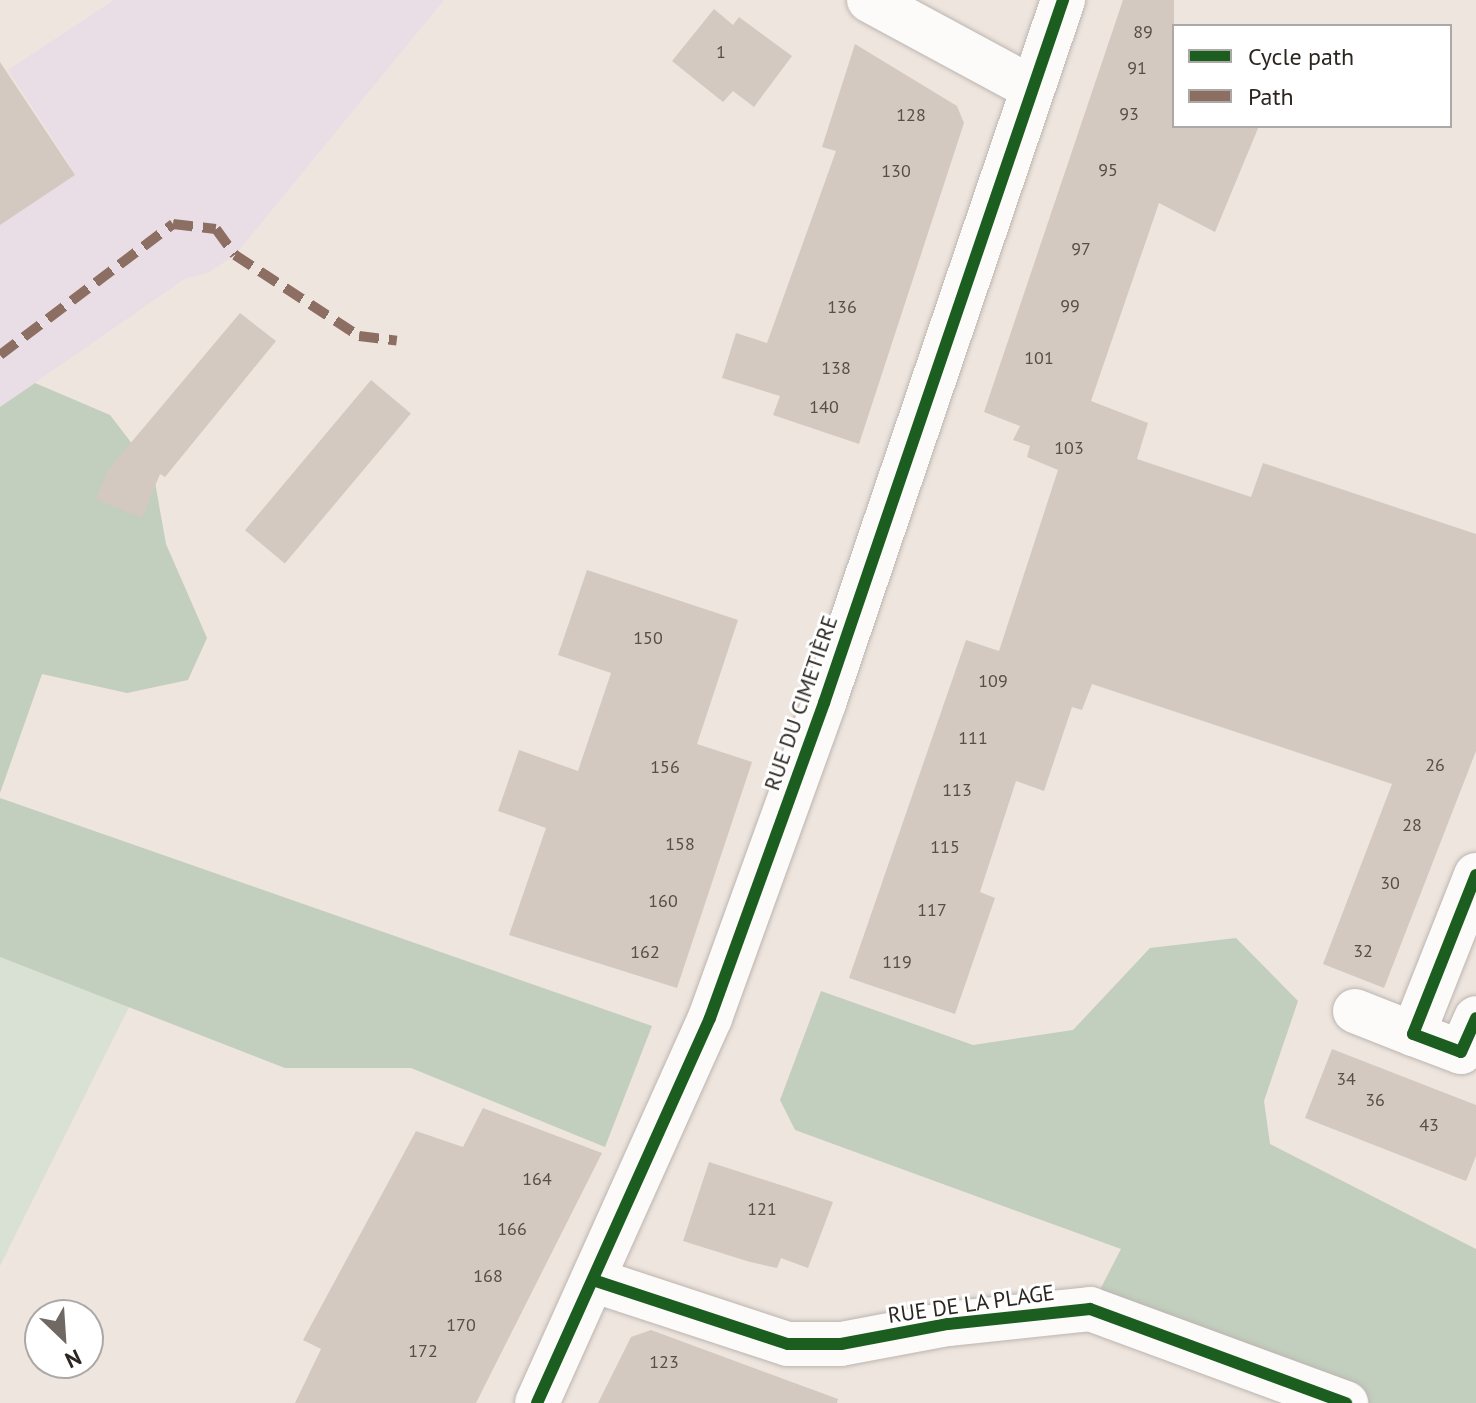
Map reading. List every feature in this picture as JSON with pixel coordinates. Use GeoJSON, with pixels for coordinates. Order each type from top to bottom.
{"type":"FeatureCollection","features":[{"type":"Feature","properties":{"kind":"street"},"geometry":{"type":"LineString","coordinates":[[869,0],[1032,88]]}},
{"type":"Feature","properties":{"kind":"street","name":"RUE DU CIMETIÈRE"},"geometry":{"type":"LineString","coordinates":[[537,1403],[596,1281],[721,988],[824,703],[1063,0]]}},
{"type":"Feature","properties":{"kind":"street"},"geometry":{"type":"LineString","coordinates":[[1413,1034],[1476,875]]}},
{"type":"Feature","properties":{"kind":"street"},"geometry":{"type":"LineString","coordinates":[[1355,1011],[1413,1034],[1471,1043]]}},
{"type":"Feature","properties":{"kind":"street","name":"RUE DE LA PLAGE"},"geometry":{"type":"LineString","coordinates":[[596,1281],[788,1344],[841,1344],[948,1324],[1090,1309],[1346,1403]]}},
{"type":"Feature","properties":{"kind":"shaded area"},"geometry":{"type":"Polygon","coordinates":[[[114,0],[444,0],[235,255],[208,273],[186,278],[0,407],[0,215],[71,167],[8,70],[114,0]]]}},
{"type":"Feature","properties":{"kind":"shaded area"},"geometry":{"type":"Polygon","coordinates":[[[0,957],[129,1007],[0,1266],[0,957]]]}},
{"type":"Feature","properties":{"kind":"green space"},"geometry":{"type":"Polygon","coordinates":[[[35,383],[110,415],[153,471],[166,544],[207,638],[188,680],[127,693],[42,674],[0,793],[0,407],[35,383]]]}},
{"type":"Feature","properties":{"kind":"green space"},"geometry":{"type":"Polygon","coordinates":[[[0,798],[652,1026],[605,1147],[411,1068],[285,1068],[0,957],[0,798]]]}},
{"type":"Feature","properties":{"kind":"green space"},"geometry":{"type":"Polygon","coordinates":[[[1236,938],[1298,1001],[1264,1101],[1270,1144],[1476,1249],[1476,1403],[1346,1403],[1090,1309],[1121,1249],[795,1130],[780,1100],[821,991],[973,1045],[1073,1030],[1150,948],[1236,938]]]}},
{"type":"Feature","properties":{"kind":"building"},"geometry":{"type":"Polygon","coordinates":[[[1123,0],[1174,0],[1172,128],[1258,128],[1215,232],[1159,203],[1091,401],[1148,423],[1137,459],[1251,497],[1263,463],[1476,534],[1476,751],[1384,988],[1323,964],[1392,784],[1092,684],[1082,710],[1072,707],[1044,791],[1016,781],[980,892],[995,898],[955,1014],[849,978],[966,640],[999,651],[1058,470],[1027,457],[1030,446],[1013,440],[1020,426],[984,412],[1123,0]]]}},
{"type":"Feature","properties":{"kind":"building"},"geometry":{"type":"Polygon","coordinates":[[[714,9],[733,25],[739,17],[792,56],[754,107],[733,91],[723,102],[672,61],[714,9]]]}},
{"type":"Feature","properties":{"kind":"building"},"geometry":{"type":"Polygon","coordinates":[[[855,44],[957,106],[964,123],[859,444],[773,415],[780,396],[722,378],[736,333],[767,343],[836,151],[822,147],[855,44]]]}},
{"type":"Feature","properties":{"kind":"building"},"geometry":{"type":"Polygon","coordinates":[[[0,62],[75,175],[0,225],[0,62]]]}},
{"type":"Feature","properties":{"kind":"building"},"geometry":{"type":"Polygon","coordinates":[[[240,313],[276,341],[165,477],[160,474],[142,518],[96,499],[108,470],[240,313]]]}},
{"type":"Feature","properties":{"kind":"building"},"geometry":{"type":"Polygon","coordinates":[[[371,380],[411,413],[285,564],[245,530],[371,380]]]}},
{"type":"Feature","properties":{"kind":"building"},"geometry":{"type":"Polygon","coordinates":[[[587,570],[738,620],[697,744],[752,762],[677,988],[509,935],[546,828],[498,811],[519,750],[578,771],[611,673],[558,655],[587,570]]]}},
{"type":"Feature","properties":{"kind":"building"},"geometry":{"type":"Polygon","coordinates":[[[1332,1049],[1476,1105],[1476,1156],[1466,1181],[1305,1118],[1332,1049]]]}},
{"type":"Feature","properties":{"kind":"building"},"geometry":{"type":"Polygon","coordinates":[[[483,1108],[602,1153],[476,1403],[295,1403],[321,1349],[303,1340],[416,1131],[463,1147],[483,1108]]]}},
{"type":"Feature","properties":{"kind":"building"},"geometry":{"type":"Polygon","coordinates":[[[709,1162],[833,1202],[808,1268],[781,1258],[777,1268],[683,1241],[709,1162]]]}},
{"type":"Feature","properties":{"kind":"building"},"geometry":{"type":"Polygon","coordinates":[[[651,1330],[838,1399],[837,1403],[598,1403],[631,1337],[651,1330]]]}},
{"type":"Feature","properties":{"kind":"marked path"},"geometry":{"type":"LineString","coordinates":[[0,355],[173,224],[216,229],[235,255],[359,336],[397,341]]}},
{"type":"Feature","properties":{"kind":"cycle path"},"geometry":{"type":"LineString","coordinates":[[537,1403],[710,1018],[824,703],[1063,0]]}},
{"type":"Feature","properties":{"kind":"cycle path"},"geometry":{"type":"LineString","coordinates":[[1476,875],[1413,1034],[1461,1052],[1476,1018]]}},
{"type":"Feature","properties":{"kind":"cycle path"},"geometry":{"type":"LineString","coordinates":[[596,1281],[788,1344],[841,1344],[948,1324],[1090,1309],[1346,1403]]}}]}
